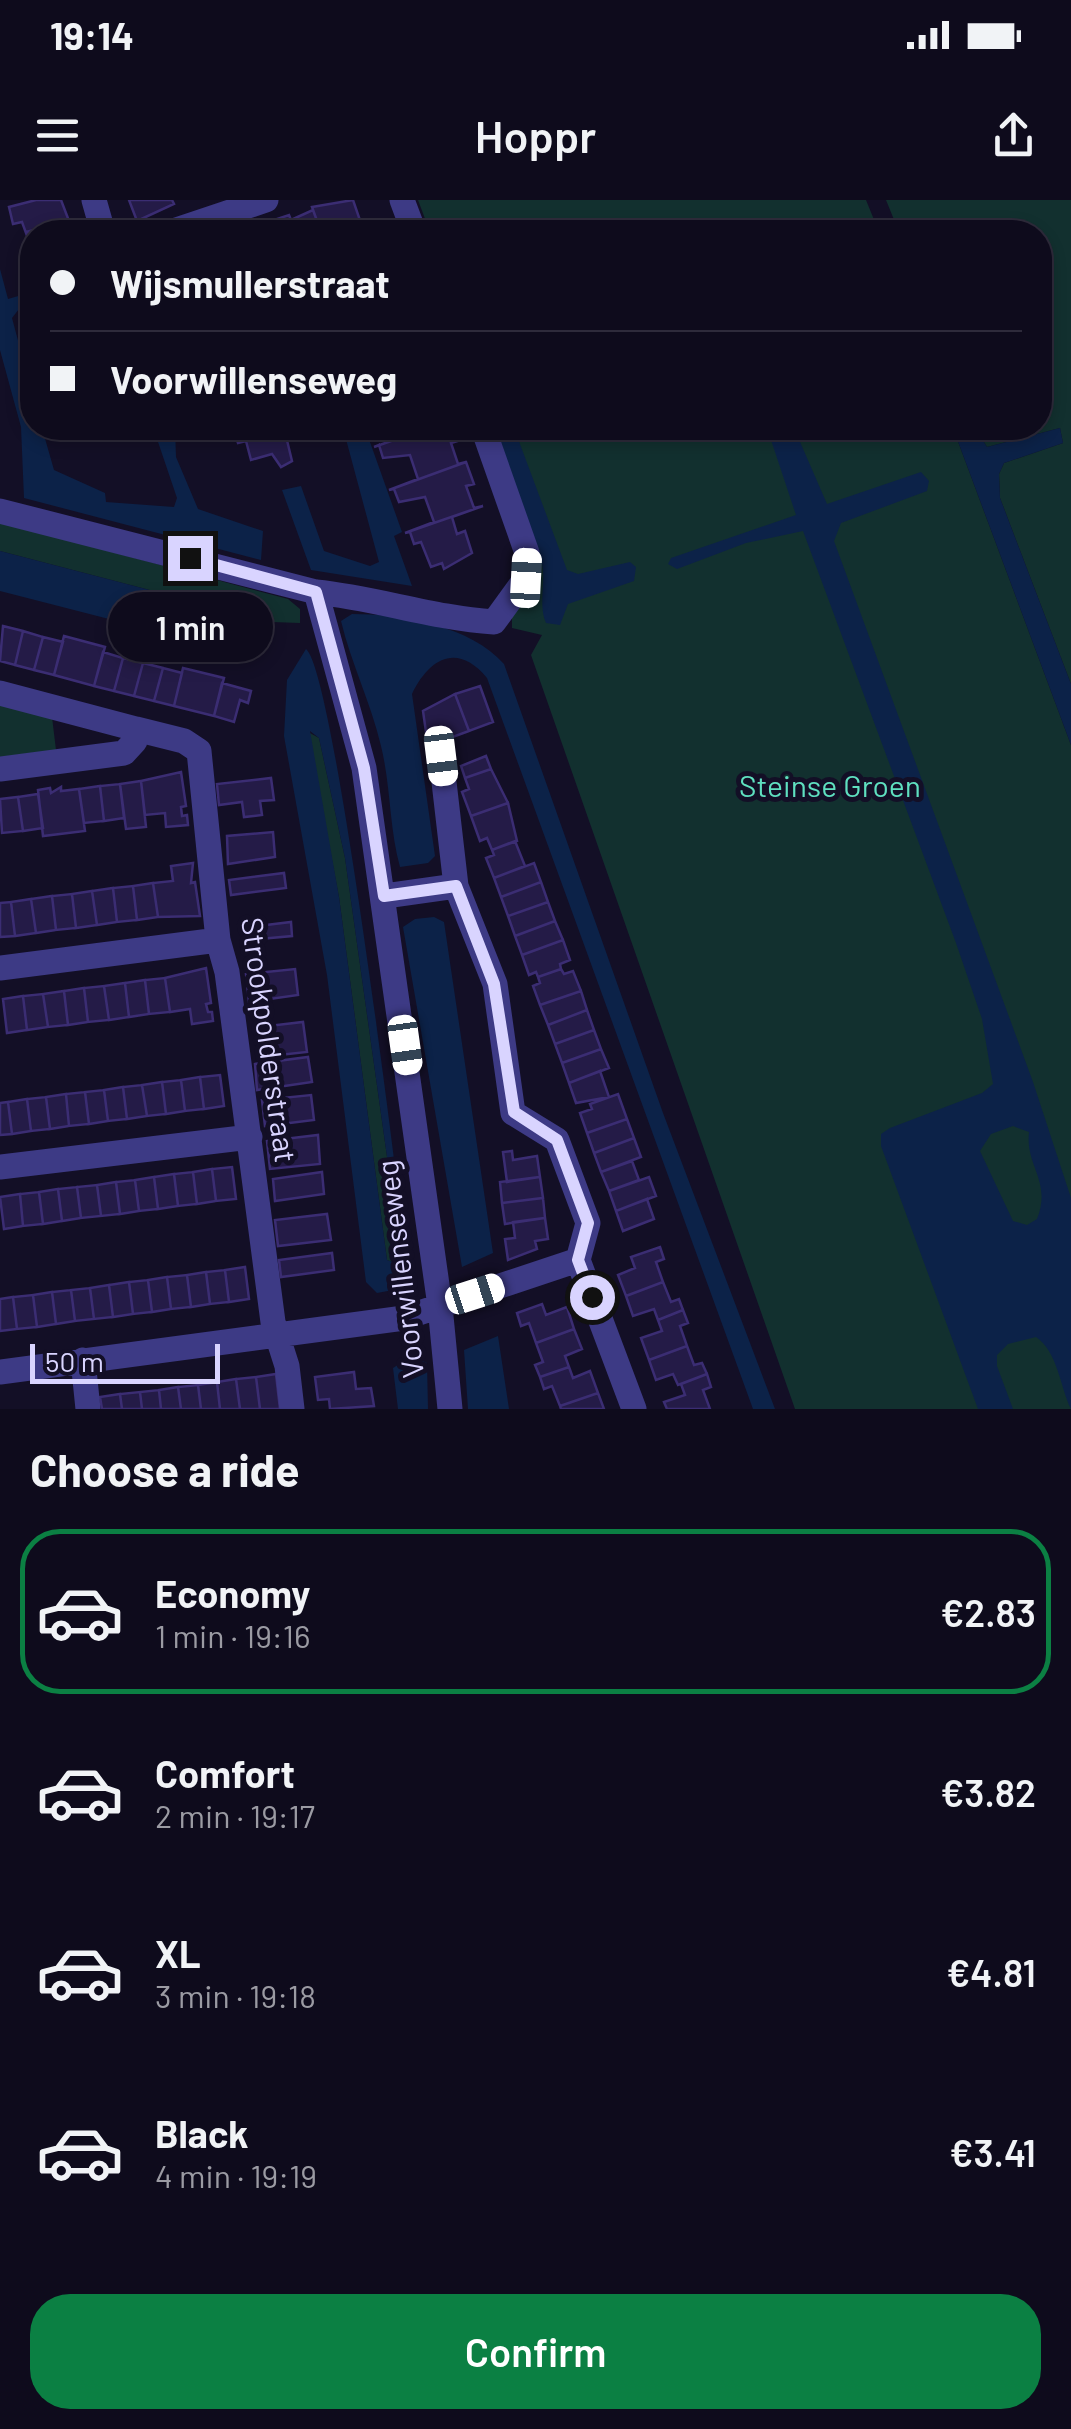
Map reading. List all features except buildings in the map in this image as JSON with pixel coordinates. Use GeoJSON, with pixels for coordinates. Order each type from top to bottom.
{"type":"FeatureCollection","features":[{"type":"Feature","properties":{"kind":"street"},"geometry":{"type":"LineString","coordinates":[[206,220],[266,200]]}},
{"type":"Feature","properties":{"kind":"street"},"geometry":{"type":"LineString","coordinates":[[0,510],[316,592],[356,596],[450,619],[494,622],[526,578],[527,553],[487,440]]}},
{"type":"Feature","properties":{"kind":"street","name":"Voorwillenseweg"},"geometry":{"type":"LineString","coordinates":[[316,592],[364,768],[440,1306],[450,1409]]}},
{"type":"Feature","properties":{"kind":"street"},"geometry":{"type":"LineString","coordinates":[[0,693],[136,729],[134,742],[124,753],[0,769]]}},
{"type":"Feature","properties":{"kind":"street","name":"Strookpolderstraat"},"geometry":{"type":"LineString","coordinates":[[136,729],[184,742],[199,751],[218,940],[227,972],[278,1336],[287,1366],[292,1409]]}},
{"type":"Feature","properties":{"kind":"street"},"geometry":{"type":"LineString","coordinates":[[441,756],[456,886],[494,984],[514,1112],[557,1140],[588,1223],[578,1260],[634,1409]]}},
{"type":"Feature","properties":{"kind":"street"},"geometry":{"type":"LineString","coordinates":[[384,896],[456,886]]}},
{"type":"Feature","properties":{"kind":"street"},"geometry":{"type":"LineString","coordinates":[[0,968],[218,940]]}},
{"type":"Feature","properties":{"kind":"street"},"geometry":{"type":"LineString","coordinates":[[0,1166],[250,1137]]}},
{"type":"Feature","properties":{"kind":"street"},"geometry":{"type":"LineString","coordinates":[[0,1372],[404,1318],[578,1260]]}},
{"type":"Feature","properties":{"kind":"street"},"geometry":{"type":"LineString","coordinates":[[83,1360],[88,1409]]}},
{"type":"Feature","properties":{"kind":"green space"},"geometry":{"type":"Polygon","coordinates":[[[418,200],[866,200],[874,220],[426,220],[418,200]]]}},
{"type":"Feature","properties":{"kind":"green space"},"geometry":{"type":"Polygon","coordinates":[[[886,200],[1071,200],[1071,684],[1000,498],[999,474],[1004,463],[1063,443],[1060,428],[1052,430],[1052,220],[894,220],[886,200]]]}},
{"type":"Feature","properties":{"kind":"green space","name":"Steinse Groen"},"geometry":{"type":"Polygon","coordinates":[[[493,440],[500,440],[544,572],[503,440],[957,440],[1071,745],[1071,1409],[795,1409],[531,655],[542,635],[512,628],[512,615],[530,589],[493,440]]]}},
{"type":"Feature","properties":{"kind":"green space"},"geometry":{"type":"Polygon","coordinates":[[[983,440],[1014,440],[987,447],[983,440]]]}},
{"type":"Feature","properties":{"kind":"green space"},"geometry":{"type":"Polygon","coordinates":[[[0,522],[288,599],[300,609],[300,623],[272,622],[0,551],[0,522]]]}},
{"type":"Feature","properties":{"kind":"green space"},"geometry":{"type":"Polygon","coordinates":[[[0,703],[52,717],[56,750],[0,757],[0,703]]]}},
{"type":"Feature","properties":{"kind":"green space"},"geometry":{"type":"Polygon","coordinates":[[[308,732],[319,738],[345,858],[401,1256],[395,1263],[387,1260],[339,897],[308,732]]]}},
{"type":"Feature","properties":{"kind":"water"},"geometry":{"type":"Polygon","coordinates":[[[0,269],[8,299],[20,296],[20,309],[12,318],[20,348],[20,423],[0,350],[0,269]]]}},
{"type":"Feature","properties":{"kind":"water"},"geometry":{"type":"Polygon","coordinates":[[[1060,428],[1063,443],[1004,463],[999,474],[1000,498],[1071,684],[1071,745],[957,440],[983,440],[987,447],[1014,440],[1052,440],[1052,430],[1060,428]]]}},
{"type":"Feature","properties":{"kind":"water"},"geometry":{"type":"Polygon","coordinates":[[[22,440],[45,440],[54,470],[105,493],[106,502],[174,507],[177,498],[157,440],[175,440],[176,457],[198,509],[263,531],[261,560],[24,498],[22,440]]]}},
{"type":"Feature","properties":{"kind":"water"},"geometry":{"type":"Polygon","coordinates":[[[346,440],[369,440],[402,532],[394,536],[412,586],[311,570],[282,490],[301,486],[324,551],[370,566],[379,562],[346,440]]]}},
{"type":"Feature","properties":{"kind":"water"},"geometry":{"type":"Polygon","coordinates":[[[500,440],[518,440],[567,570],[578,574],[630,562],[636,567],[634,581],[568,604],[560,625],[546,623],[542,564],[500,440]]]}},
{"type":"Feature","properties":{"kind":"water"},"geometry":{"type":"Polygon","coordinates":[[[771,440],[799,440],[827,504],[921,472],[929,481],[927,491],[841,523],[834,541],[1033,1082],[1071,1198],[1071,1409],[1054,1361],[1036,1337],[1008,1344],[997,1355],[997,1366],[1013,1409],[978,1409],[881,1146],[881,1134],[890,1128],[982,1093],[993,1084],[982,1019],[956,943],[803,531],[746,543],[677,569],[668,564],[671,558],[796,515],[771,440]],[[1013,1126],[991,1134],[980,1151],[1013,1221],[1027,1225],[1037,1219],[1042,1194],[1029,1132],[1013,1126]]]}},
{"type":"Feature","properties":{"kind":"water"},"geometry":{"type":"Polygon","coordinates":[[[0,551],[272,622],[253,656],[0,591],[0,551]]]}},
{"type":"Feature","properties":{"kind":"water"},"geometry":{"type":"Polygon","coordinates":[[[352,614],[392,616],[455,631],[504,664],[663,1113],[775,1409],[753,1409],[487,678],[466,661],[445,659],[427,671],[412,694],[435,856],[428,863],[400,867],[381,746],[341,621],[352,614]]]}},
{"type":"Feature","properties":{"kind":"water"},"geometry":{"type":"Polygon","coordinates":[[[306,649],[318,677],[332,739],[362,920],[403,1230],[414,1280],[409,1287],[377,1293],[366,1282],[327,975],[284,736],[287,680],[306,649]],[[310,731],[339,897],[387,1260],[395,1263],[401,1256],[345,858],[319,738],[310,731]]]}},
{"type":"Feature","properties":{"kind":"water"},"geometry":{"type":"Polygon","coordinates":[[[434,917],[444,922],[493,1253],[462,1267],[403,927],[415,919],[434,917]]]}},
{"type":"Feature","properties":{"kind":"water"},"geometry":{"type":"Polygon","coordinates":[[[498,1336],[509,1409],[468,1409],[464,1350],[498,1336]]]}},
{"type":"Feature","properties":{"kind":"water"},"geometry":{"type":"Polygon","coordinates":[[[412,1356],[427,1363],[428,1409],[398,1409],[393,1368],[412,1356]]]}},
{"type":"Feature","properties":{"kind":"route"},"geometry":{"type":"LineString","coordinates":[[190,558],[316,592],[364,768],[384,896],[456,886],[494,984],[514,1112],[557,1140],[588,1223],[578,1260],[592,1297]]}}]}
